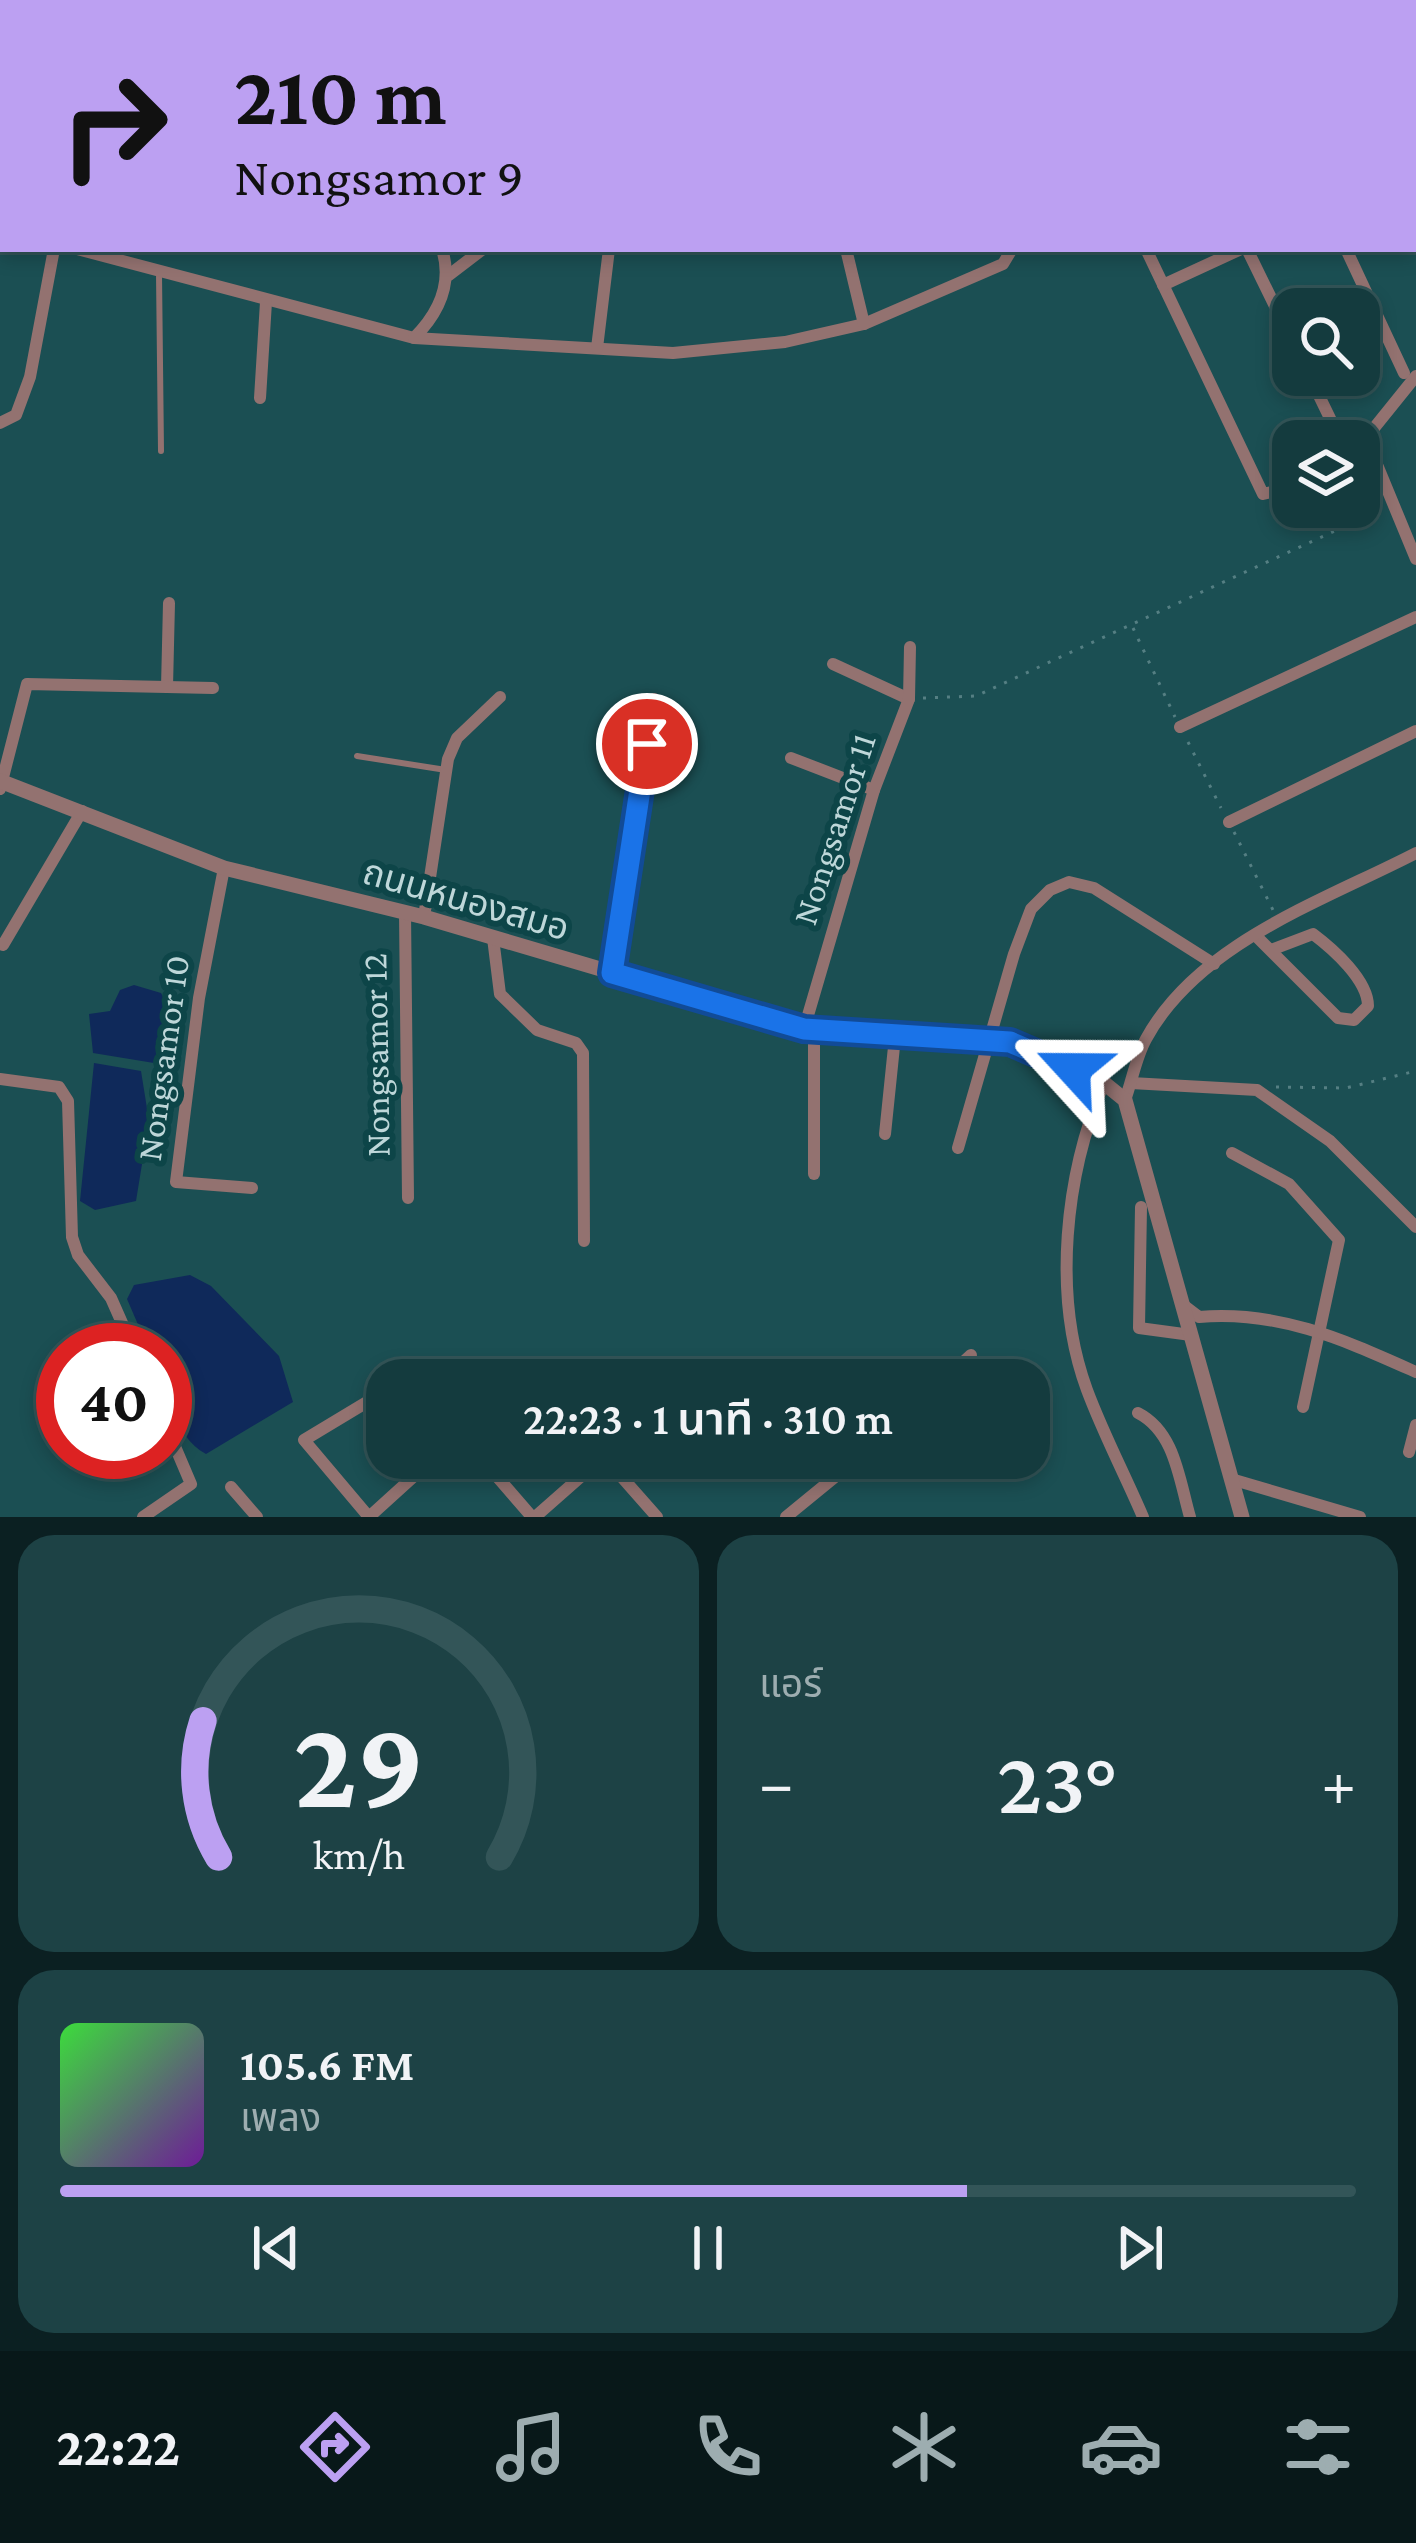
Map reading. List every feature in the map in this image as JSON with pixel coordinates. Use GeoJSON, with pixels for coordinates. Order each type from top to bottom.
{"type":"FeatureCollection","features":[{"type":"Feature","properties":{"kind":"street"},"geometry":{"type":"LineString","coordinates":[[0,423],[16,415],[30,377],[53,252]]}},
{"type":"Feature","properties":{"kind":"street"},"geometry":{"type":"LineString","coordinates":[[89,252],[414,338],[674,353],[785,341],[864,324],[1003,264],[1010,252]]}},
{"type":"Feature","properties":{"kind":"street"},"geometry":{"type":"LineString","coordinates":[[443,252],[449,275]]}},
{"type":"Feature","properties":{"kind":"street"},"geometry":{"type":"LineString","coordinates":[[414,338],[428,324],[449,275],[479,252]]}},
{"type":"Feature","properties":{"kind":"street"},"geometry":{"type":"LineString","coordinates":[[597,348],[609,252]]}},
{"type":"Feature","properties":{"kind":"street"},"geometry":{"type":"LineString","coordinates":[[846,252],[864,324]]}},
{"type":"Feature","properties":{"kind":"street"},"geometry":{"type":"LineString","coordinates":[[1147,252],[1263,494],[1272,492]]}},
{"type":"Feature","properties":{"kind":"street"},"geometry":{"type":"LineString","coordinates":[[1163,285],[1237,252]]}},
{"type":"Feature","properties":{"kind":"street"},"geometry":{"type":"LineString","coordinates":[[1246,252],[1272,303]]}},
{"type":"Feature","properties":{"kind":"street"},"geometry":{"type":"LineString","coordinates":[[1348,252],[1410,374],[1366,439],[1382,487],[1416,559]]}},
{"type":"Feature","properties":{"kind":"street"},"geometry":{"type":"LineString","coordinates":[[260,398],[266,302]]}},
{"type":"Feature","properties":{"kind":"street"},"geometry":{"type":"LineString","coordinates":[[167,687],[169,603]]}},
{"type":"Feature","properties":{"kind":"street"},"geometry":{"type":"LineString","coordinates":[[1180,727],[1416,617]]}},
{"type":"Feature","properties":{"kind":"street","name":"Nongsamor 11"},"geometry":{"type":"LineString","coordinates":[[814,1174],[809,1030],[874,790],[909,699],[910,647]]}},
{"type":"Feature","properties":{"kind":"street"},"geometry":{"type":"LineString","coordinates":[[833,664],[909,699]]}},
{"type":"Feature","properties":{"kind":"street"},"geometry":{"type":"LineString","coordinates":[[2,784],[27,684],[213,688]]}},
{"type":"Feature","properties":{"kind":"street"},"geometry":{"type":"LineString","coordinates":[[424,917],[446,770],[458,739],[500,697]]}},
{"type":"Feature","properties":{"kind":"street"},"geometry":{"type":"LineString","coordinates":[[612,973],[654,698]]}},
{"type":"Feature","properties":{"kind":"street"},"geometry":{"type":"LineString","coordinates":[[1228,822],[1416,731]]}},
{"type":"Feature","properties":{"kind":"street"},"geometry":{"type":"LineString","coordinates":[[790,758],[874,790]]}},
{"type":"Feature","properties":{"kind":"street","name":"ถนนหนองสมอ"},"geometry":{"type":"LineString","coordinates":[[2,784],[224,868],[424,917],[809,1030],[1010,1042],[1104,1083],[1125,1100]]}},
{"type":"Feature","properties":{"kind":"street"},"geometry":{"type":"LineString","coordinates":[[3,945],[82,811]]}},
{"type":"Feature","properties":{"kind":"street"},"geometry":{"type":"LineString","coordinates":[[1242,1517],[1125,1100],[1144,1042],[1174,997],[1256,936],[1416,853]]}},
{"type":"Feature","properties":{"kind":"street","name":"Nongsamor 10"},"geometry":{"type":"LineString","coordinates":[[224,868],[199,998],[176,1182],[252,1188]]}},
{"type":"Feature","properties":{"kind":"street"},"geometry":{"type":"LineString","coordinates":[[958,1148],[987,1040],[1031,909],[1070,882],[1094,887],[1214,964]]}},
{"type":"Feature","properties":{"kind":"street","name":"Nongsamor 12"},"geometry":{"type":"LineString","coordinates":[[405,912],[408,1198]]}},
{"type":"Feature","properties":{"kind":"street"},"geometry":{"type":"LineString","coordinates":[[1256,936],[1338,1018],[1354,1020],[1368,1006],[1368,995],[1355,977],[1313,934],[1271,950]]}},
{"type":"Feature","properties":{"kind":"street"},"geometry":{"type":"LineString","coordinates":[[493,938],[500,994],[537,1030],[577,1043],[584,1053],[584,1241]]}},
{"type":"Feature","properties":{"kind":"street"},"geometry":{"type":"LineString","coordinates":[[885,1134],[895,1037]]}},
{"type":"Feature","properties":{"kind":"street"},"geometry":{"type":"LineString","coordinates":[[0,1079],[59,1087],[68,1101],[72,1237],[78,1255],[111,1298],[122,1323]]}},
{"type":"Feature","properties":{"kind":"street"},"geometry":{"type":"LineString","coordinates":[[1104,1083],[1078,1149],[1071,1208],[1071,1332],[1087,1389],[1143,1517]]}},
{"type":"Feature","properties":{"kind":"street"},"geometry":{"type":"LineString","coordinates":[[1131,1083],[1257,1090],[1330,1141],[1416,1227]]}},
{"type":"Feature","properties":{"kind":"street"},"geometry":{"type":"LineString","coordinates":[[1232,1153],[1289,1184],[1339,1240],[1303,1407]]}},
{"type":"Feature","properties":{"kind":"street"},"geometry":{"type":"LineString","coordinates":[[1141,1207],[1139,1328],[1191,1335]]}},
{"type":"Feature","properties":{"kind":"street"},"geometry":{"type":"LineString","coordinates":[[1182,1304],[1198,1317],[1237,1313],[1319,1331],[1416,1372]]}},
{"type":"Feature","properties":{"kind":"street"},"geometry":{"type":"LineString","coordinates":[[967,1359],[971,1355]]}},
{"type":"Feature","properties":{"kind":"street"},"geometry":{"type":"LineString","coordinates":[[366,1403],[304,1440],[369,1517],[411,1479]]}},
{"type":"Feature","properties":{"kind":"street"},"geometry":{"type":"LineString","coordinates":[[1138,1412],[1157,1423],[1170,1447],[1190,1517]]}},
{"type":"Feature","properties":{"kind":"street"},"geometry":{"type":"LineString","coordinates":[[1409,1452],[1416,1425]]}},
{"type":"Feature","properties":{"kind":"street"},"geometry":{"type":"LineString","coordinates":[[142,1517],[191,1484],[189,1479]]}},
{"type":"Feature","properties":{"kind":"street"},"geometry":{"type":"LineString","coordinates":[[500,1479],[533,1517],[578,1479]]}},
{"type":"Feature","properties":{"kind":"street"},"geometry":{"type":"LineString","coordinates":[[622,1479],[657,1517]]}},
{"type":"Feature","properties":{"kind":"street"},"geometry":{"type":"LineString","coordinates":[[786,1517],[832,1479]]}},
{"type":"Feature","properties":{"kind":"street"},"geometry":{"type":"LineString","coordinates":[[1231,1479],[1360,1517]]}},
{"type":"Feature","properties":{"kind":"street"},"geometry":{"type":"LineString","coordinates":[[231,1487],[256,1517]]}},
{"type":"Feature","properties":{"kind":"lane"},"geometry":{"type":"LineString","coordinates":[[159,270],[161,451]]}},
{"type":"Feature","properties":{"kind":"lane"},"geometry":{"type":"LineString","coordinates":[[357,756],[446,770]]}},
{"type":"Feature","properties":{"kind":"path"},"geometry":{"type":"LineString","coordinates":[[909,699],[976,696],[1354,522],[1382,487]]}},
{"type":"Feature","properties":{"kind":"path"},"geometry":{"type":"LineString","coordinates":[[1132,626],[1280,923]]}},
{"type":"Feature","properties":{"kind":"path"},"geometry":{"type":"LineString","coordinates":[[1257,1090],[1346,1088],[1416,1071]]}},
{"type":"Feature","properties":{"kind":"water"},"geometry":{"type":"Polygon","coordinates":[[[134,985],[161,993],[171,1012],[154,1063],[93,1053],[89,1014],[110,1011],[120,990],[134,985]]]}},
{"type":"Feature","properties":{"kind":"water"},"geometry":{"type":"Polygon","coordinates":[[[94,1063],[141,1071],[149,1121],[136,1201],[95,1210],[80,1201],[94,1063]]]}},
{"type":"Feature","properties":{"kind":"water"},"geometry":{"type":"Polygon","coordinates":[[[190,1275],[211,1286],[279,1356],[293,1402],[206,1454],[194,1446],[192,1323],[137,1323],[127,1299],[134,1285],[190,1275]]]}},
{"type":"Feature","properties":{"kind":"route"},"geometry":{"type":"LineString","coordinates":[[647,744],[612,973],[804,1029],[1010,1042],[1073,1069]]}}]}
